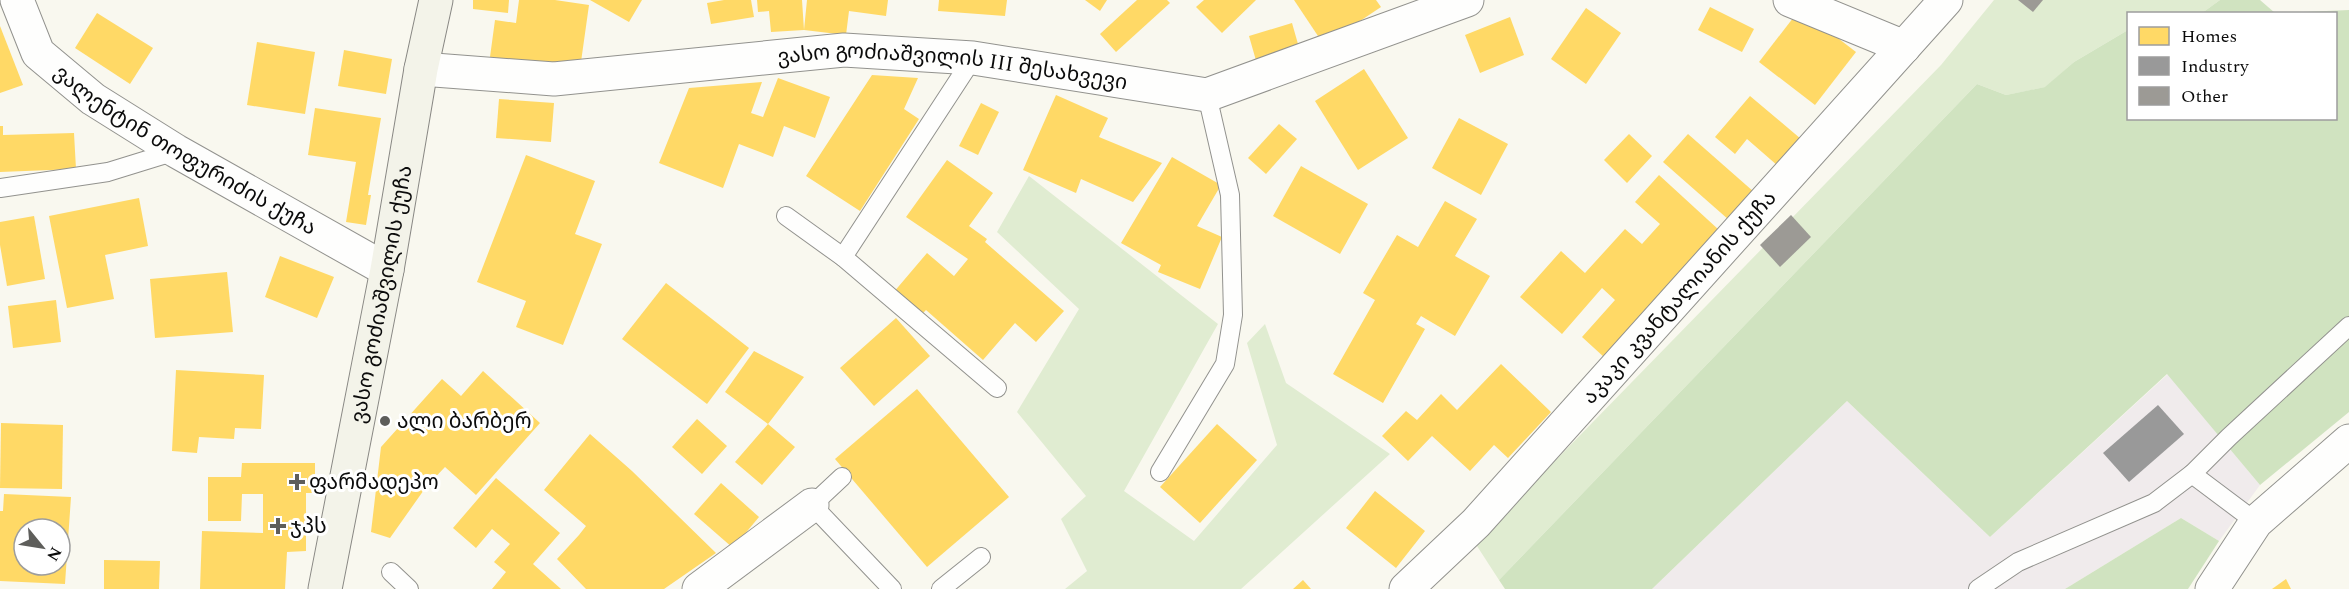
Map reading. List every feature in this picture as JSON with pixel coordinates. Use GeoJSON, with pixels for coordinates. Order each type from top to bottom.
{"type":"FeatureCollection","features":[{"type":"Feature","properties":{"kind":"main road","name":"ვასო გოძიაშვილის ქუჩა"},"geometry":{"type":"LineString","coordinates":[[325,589],[387,270],[421,69],[436,0]]}},
{"type":"Feature","properties":{"kind":"street","name":"ვალენტინ თოფურიძის ქუჩა"},"geometry":{"type":"LineString","coordinates":[[17,0],[38,53],[93,99],[176,151],[387,270]]}},
{"type":"Feature","properties":{"kind":"street","name":"ვასო გოძიაშვილის III შესახვევი"},"geometry":{"type":"LineString","coordinates":[[421,69],[554,79],[844,50],[973,58],[1207,95],[1467,0]]}},
{"type":"Feature","properties":{"kind":"street"},"geometry":{"type":"LineString","coordinates":[[1790,0],[1904,47]]}},
{"type":"Feature","properties":{"kind":"street","name":"აკაკი კვანტალიანის ქუჩა"},"geometry":{"type":"LineString","coordinates":[[1406,589],[1476,523],[1946,0]]}},
{"type":"Feature","properties":{"kind":"street"},"geometry":{"type":"LineString","coordinates":[[2212,589],[2256,522],[2349,441]]}},
{"type":"Feature","properties":{"kind":"street"},"geometry":{"type":"LineString","coordinates":[[699,589],[812,505]]}},
{"type":"Feature","properties":{"kind":"lane"},"geometry":{"type":"LineString","coordinates":[[843,258],[973,58]]}},
{"type":"Feature","properties":{"kind":"lane"},"geometry":{"type":"LineString","coordinates":[[1160,472],[1225,364],[1233,315],[1230,195],[1207,95]]}},
{"type":"Feature","properties":{"kind":"lane"},"geometry":{"type":"LineString","coordinates":[[0,188],[108,172],[176,151]]}},
{"type":"Feature","properties":{"kind":"lane"},"geometry":{"type":"LineString","coordinates":[[786,216],[843,258],[997,388]]}},
{"type":"Feature","properties":{"kind":"lane"},"geometry":{"type":"LineString","coordinates":[[1978,589],[2018,562],[2154,503],[2192,474],[2349,326]]}},
{"type":"Feature","properties":{"kind":"lane"},"geometry":{"type":"LineString","coordinates":[[2192,474],[2256,522]]}},
{"type":"Feature","properties":{"kind":"lane"},"geometry":{"type":"LineString","coordinates":[[842,477],[812,505],[892,589]]}},
{"type":"Feature","properties":{"kind":"lane"},"geometry":{"type":"LineString","coordinates":[[941,589],[981,558]]}},
{"type":"Feature","properties":{"kind":"lane"},"geometry":{"type":"LineString","coordinates":[[391,572],[409,589]]}},
{"type":"Feature","properties":{"kind":"shaded area"},"geometry":{"type":"Polygon","coordinates":[[[2168,374],[2260,485],[2219,541],[2181,518],[2065,589],[1652,589],[1847,401],[1990,537],[2168,374]]]}},
{"type":"Feature","properties":{"kind":"green space"},"geometry":{"type":"Polygon","coordinates":[[[1994,0],[2220,0],[2203,12],[2127,12],[2127,31],[2074,62],[2046,87],[2006,95],[1977,84],[1499,580],[1475,543],[1941,65],[1994,0]]]}},
{"type":"Feature","properties":{"kind":"green space"},"geometry":{"type":"Polygon","coordinates":[[[2220,0],[2260,0],[2274,12],[2203,12],[2220,0]]]}},
{"type":"Feature","properties":{"kind":"green space"},"geometry":{"type":"Polygon","coordinates":[[[2349,10],[2349,412],[2260,485],[2167,374],[1990,537],[1847,401],[1652,589],[1505,589],[1499,580],[1977,84],[2006,95],[2045,87],[2074,62],[2127,31],[2127,120],[2337,120],[2337,12],[2303,12],[2349,10]]]}},
{"type":"Feature","properties":{"kind":"green space"},"geometry":{"type":"Polygon","coordinates":[[[1029,176],[1218,324],[1124,491],[1194,541],[1277,445],[1247,343],[1265,324],[1286,383],[1390,454],[1241,589],[1065,589],[1087,571],[1061,519],[1086,496],[1017,412],[1079,309],[997,232],[1029,176]]]}},
{"type":"Feature","properties":{"kind":"green space"},"geometry":{"type":"Polygon","coordinates":[[[2181,518],[2219,541],[2188,589],[2065,589],[2181,518]]]}},
{"type":"Feature","properties":{"kind":"building: Homes"},"geometry":{"type":"Polygon","coordinates":[[[473,0],[509,0],[508,13],[473,9],[473,0]]]}},
{"type":"Feature","properties":{"kind":"building: Homes"},"geometry":{"type":"Polygon","coordinates":[[[519,0],[555,0],[589,5],[580,69],[490,57],[495,20],[516,23],[519,0]]]}},
{"type":"Feature","properties":{"kind":"building: Homes"},"geometry":{"type":"Polygon","coordinates":[[[590,0],[642,0],[629,22],[590,0]]]}},
{"type":"Feature","properties":{"kind":"building: Homes"},"geometry":{"type":"Polygon","coordinates":[[[724,0],[751,0],[754,17],[711,24],[707,3],[724,0]]]}},
{"type":"Feature","properties":{"kind":"building: Homes"},"geometry":{"type":"Polygon","coordinates":[[[757,0],[802,0],[804,30],[771,32],[769,11],[758,12],[757,0]]]}},
{"type":"Feature","properties":{"kind":"building: Homes"},"geometry":{"type":"Polygon","coordinates":[[[807,0],[888,0],[886,16],[849,11],[846,35],[804,30],[807,0]]]}},
{"type":"Feature","properties":{"kind":"building: Homes"},"geometry":{"type":"Polygon","coordinates":[[[939,0],[1007,0],[1005,16],[938,11],[939,0]]]}},
{"type":"Feature","properties":{"kind":"building: Homes"},"geometry":{"type":"Polygon","coordinates":[[[1085,0],[1107,0],[1100,11],[1085,0]]]}},
{"type":"Feature","properties":{"kind":"building: Homes"},"geometry":{"type":"Polygon","coordinates":[[[1137,0],[1167,0],[1170,3],[1116,52],[1100,34],[1137,0]]]}},
{"type":"Feature","properties":{"kind":"building: Homes"},"geometry":{"type":"Polygon","coordinates":[[[1204,0],[1256,0],[1222,33],[1196,7],[1204,0]]]}},
{"type":"Feature","properties":{"kind":"building: Homes"},"geometry":{"type":"Polygon","coordinates":[[[1294,0],[1376,0],[1381,7],[1324,45],[1294,0]]]}},
{"type":"Feature","properties":{"kind":"building: Homes"},"geometry":{"type":"Polygon","coordinates":[[[1710,7],[1754,29],[1742,52],[1698,30],[1710,7]]]}},
{"type":"Feature","properties":{"kind":"building: Homes"},"geometry":{"type":"Polygon","coordinates":[[[1586,8],[1621,33],[1586,84],[1551,59],[1586,8]]]}},
{"type":"Feature","properties":{"kind":"building: Homes"},"geometry":{"type":"Polygon","coordinates":[[[1800,9],[1856,52],[1815,105],[1759,62],[1800,9]]]}},
{"type":"Feature","properties":{"kind":"building: Homes"},"geometry":{"type":"Polygon","coordinates":[[[97,13],[153,48],[130,84],[75,48],[97,13]]]}},
{"type":"Feature","properties":{"kind":"building: Homes"},"geometry":{"type":"Polygon","coordinates":[[[1510,17],[1524,55],[1480,73],[1465,35],[1510,17]]]}},
{"type":"Feature","properties":{"kind":"building: Homes"},"geometry":{"type":"Polygon","coordinates":[[[1292,23],[1300,51],[1257,64],[1249,36],[1292,23]]]}},
{"type":"Feature","properties":{"kind":"building: Homes"},"geometry":{"type":"Polygon","coordinates":[[[0,26],[23,85],[0,93],[0,26]]]}},
{"type":"Feature","properties":{"kind":"building: Homes"},"geometry":{"type":"Polygon","coordinates":[[[257,42],[315,52],[305,114],[247,105],[257,42]]]}},
{"type":"Feature","properties":{"kind":"building: Homes"},"geometry":{"type":"Polygon","coordinates":[[[344,50],[392,59],[386,94],[338,86],[344,50]]]}},
{"type":"Feature","properties":{"kind":"building: Homes"},"geometry":{"type":"Polygon","coordinates":[[[1364,69],[1408,138],[1358,170],[1315,101],[1364,69]]]}},
{"type":"Feature","properties":{"kind":"building: Homes"},"geometry":{"type":"Polygon","coordinates":[[[872,75],[918,78],[904,109],[919,119],[860,211],[806,176],[872,75]]]}},
{"type":"Feature","properties":{"kind":"building: Homes"},"geometry":{"type":"Polygon","coordinates":[[[778,78],[830,97],[815,138],[784,126],[773,157],[739,144],[723,188],[659,163],[689,88],[762,82],[751,113],[763,117],[778,78]]]}},
{"type":"Feature","properties":{"kind":"building: Homes"},"geometry":{"type":"Polygon","coordinates":[[[1056,95],[1108,118],[1099,137],[1162,163],[1133,202],[1081,179],[1076,193],[1023,170],[1056,95]]]}},
{"type":"Feature","properties":{"kind":"building: Homes"},"geometry":{"type":"Polygon","coordinates":[[[1750,96],[1801,139],[1778,166],[1747,139],[1735,154],[1715,137],[1750,96]]]}},
{"type":"Feature","properties":{"kind":"building: Homes"},"geometry":{"type":"Polygon","coordinates":[[[499,99],[554,103],[551,142],[496,138],[499,99]]]}},
{"type":"Feature","properties":{"kind":"building: Homes"},"geometry":{"type":"Polygon","coordinates":[[[981,103],[999,112],[978,155],[959,146],[981,103]]]}},
{"type":"Feature","properties":{"kind":"building: Homes"},"geometry":{"type":"Polygon","coordinates":[[[315,108],[381,118],[368,195],[371,195],[366,225],[346,222],[356,162],[308,155],[315,108]]]}},
{"type":"Feature","properties":{"kind":"building: Homes"},"geometry":{"type":"Polygon","coordinates":[[[1459,118],[1508,144],[1481,195],[1432,168],[1459,118]]]}},
{"type":"Feature","properties":{"kind":"building: Homes"},"geometry":{"type":"Polygon","coordinates":[[[1279,124],[1297,139],[1266,174],[1248,158],[1279,124]]]}},
{"type":"Feature","properties":{"kind":"building: Homes"},"geometry":{"type":"Polygon","coordinates":[[[0,126],[3,126],[3,135],[74,133],[76,169],[0,172],[0,126]]]}},
{"type":"Feature","properties":{"kind":"building: Homes"},"geometry":{"type":"Polygon","coordinates":[[[1629,134],[1652,156],[1627,183],[1604,160],[1629,134]]]}},
{"type":"Feature","properties":{"kind":"building: Homes"},"geometry":{"type":"Polygon","coordinates":[[[1688,134],[1754,192],[1729,220],[1663,162],[1688,134]]]}},
{"type":"Feature","properties":{"kind":"building: Homes"},"geometry":{"type":"Polygon","coordinates":[[[526,155],[595,181],[575,234],[602,244],[563,345],[516,327],[526,301],[477,282],[526,155]]]}},
{"type":"Feature","properties":{"kind":"building: Homes"},"geometry":{"type":"Polygon","coordinates":[[[1172,157],[1221,185],[1197,226],[1222,237],[1200,289],[1158,272],[1161,265],[1121,243],[1172,157]]]}},
{"type":"Feature","properties":{"kind":"building: Homes"},"geometry":{"type":"Polygon","coordinates":[[[947,160],[993,193],[969,226],[987,239],[985,242],[1064,311],[1036,342],[1015,323],[983,360],[926,310],[920,316],[893,293],[927,253],[954,276],[968,259],[906,217],[947,160]]]}},
{"type":"Feature","properties":{"kind":"building: Homes"},"geometry":{"type":"Polygon","coordinates":[[[1301,166],[1368,204],[1340,254],[1273,216],[1301,166]]]}},
{"type":"Feature","properties":{"kind":"building: Homes"},"geometry":{"type":"Polygon","coordinates":[[[1659,175],[1719,230],[1605,358],[1582,337],[1615,300],[1602,288],[1562,334],[1520,297],[1561,251],[1585,273],[1625,229],[1642,244],[1660,224],[1635,202],[1659,175]]]}},
{"type":"Feature","properties":{"kind":"building: Homes"},"geometry":{"type":"Polygon","coordinates":[[[139,198],[148,246],[105,255],[114,299],[67,308],[49,216],[139,198]]]}},
{"type":"Feature","properties":{"kind":"building: Homes"},"geometry":{"type":"Polygon","coordinates":[[[1445,201],[1477,219],[1455,256],[1490,276],[1455,336],[1421,316],[1416,324],[1425,329],[1383,403],[1333,374],[1375,300],[1363,293],[1397,235],[1418,247],[1445,201]]]}},
{"type":"Feature","properties":{"kind":"building: Homes"},"geometry":{"type":"Polygon","coordinates":[[[34,216],[45,279],[7,286],[0,245],[0,222],[34,216]]]}},
{"type":"Feature","properties":{"kind":"building: Homes"},"geometry":{"type":"Polygon","coordinates":[[[280,256],[334,277],[317,318],[265,297],[280,256]]]}},
{"type":"Feature","properties":{"kind":"building: Homes"},"geometry":{"type":"Polygon","coordinates":[[[227,272],[233,332],[155,338],[150,279],[227,272]]]}},
{"type":"Feature","properties":{"kind":"building: Homes"},"geometry":{"type":"Polygon","coordinates":[[[666,283],[749,348],[707,404],[622,339],[666,283]]]}},
{"type":"Feature","properties":{"kind":"building: Homes"},"geometry":{"type":"Polygon","coordinates":[[[56,300],[61,342],[13,348],[8,306],[56,300]]]}},
{"type":"Feature","properties":{"kind":"building: Homes"},"geometry":{"type":"Polygon","coordinates":[[[896,318],[930,356],[874,406],[840,368],[896,318]]]}},
{"type":"Feature","properties":{"kind":"building: Homes"},"geometry":{"type":"Polygon","coordinates":[[[754,351],[804,377],[768,424],[725,392],[754,351]]]}},
{"type":"Feature","properties":{"kind":"building: Homes"},"geometry":{"type":"Polygon","coordinates":[[[1501,364],[1551,412],[1508,458],[1494,445],[1470,471],[1432,436],[1408,461],[1382,436],[1406,411],[1417,420],[1441,394],[1457,410],[1501,364]]]}},
{"type":"Feature","properties":{"kind":"building: Homes"},"geometry":{"type":"Polygon","coordinates":[[[176,370],[264,375],[261,429],[235,428],[234,439],[199,437],[197,453],[172,451],[176,370]]]}},
{"type":"Feature","properties":{"kind":"building: Homes"},"geometry":{"type":"Polygon","coordinates":[[[483,371],[540,423],[476,495],[445,467],[426,487],[390,538],[371,532],[381,447],[442,379],[461,396],[483,371]]]}},
{"type":"Feature","properties":{"kind":"building: Homes"},"geometry":{"type":"Polygon","coordinates":[[[917,389],[1009,497],[927,567],[835,459],[917,389]]]}},
{"type":"Feature","properties":{"kind":"building: Homes"},"geometry":{"type":"Polygon","coordinates":[[[697,419],[727,446],[702,474],[672,447],[697,419]]]}},
{"type":"Feature","properties":{"kind":"building: Homes"},"geometry":{"type":"Polygon","coordinates":[[[1,423],[63,425],[62,489],[0,488],[1,423]]]}},
{"type":"Feature","properties":{"kind":"building: Homes"},"geometry":{"type":"Polygon","coordinates":[[[768,424],[795,447],[762,485],[735,462],[768,424]]]}},
{"type":"Feature","properties":{"kind":"building: Homes"},"geometry":{"type":"Polygon","coordinates":[[[1217,424],[1257,460],[1200,523],[1160,487],[1217,424]]]}},
{"type":"Feature","properties":{"kind":"building: Homes"},"geometry":{"type":"Polygon","coordinates":[[[590,434],[632,471],[716,553],[664,589],[586,589],[557,559],[586,526],[544,490],[590,434]]]}},
{"type":"Feature","properties":{"kind":"building: Homes"},"geometry":{"type":"Polygon","coordinates":[[[242,463],[315,463],[315,493],[306,493],[306,551],[287,552],[285,589],[200,589],[202,531],[263,533],[263,494],[242,494],[241,521],[208,521],[208,477],[241,477],[242,463]]]}},
{"type":"Feature","properties":{"kind":"building: Homes"},"geometry":{"type":"Polygon","coordinates":[[[496,478],[560,533],[533,564],[561,589],[492,589],[506,572],[494,562],[510,544],[492,529],[476,548],[453,528],[496,478]]]}},
{"type":"Feature","properties":{"kind":"building: Homes"},"geometry":{"type":"Polygon","coordinates":[[[721,483],[759,517],[733,548],[694,514],[721,483]]]}},
{"type":"Feature","properties":{"kind":"building: Homes"},"geometry":{"type":"Polygon","coordinates":[[[1375,491],[1425,531],[1396,568],[1346,528],[1375,491]]]}},
{"type":"Feature","properties":{"kind":"building: Homes"},"geometry":{"type":"Polygon","coordinates":[[[4,494],[71,497],[70,517],[12,517],[12,577],[65,577],[65,584],[0,581],[0,511],[3,511],[4,494]]]}},
{"type":"Feature","properties":{"kind":"building: Homes"},"geometry":{"type":"Polygon","coordinates":[[[104,560],[160,561],[159,589],[104,589],[104,560]]]}},
{"type":"Feature","properties":{"kind":"building: Homes"},"geometry":{"type":"Polygon","coordinates":[[[2286,579],[2291,589],[2272,589],[2286,579]]]}},
{"type":"Feature","properties":{"kind":"building: Homes"},"geometry":{"type":"Polygon","coordinates":[[[1303,580],[1311,589],[1293,589],[1303,580]]]}},
{"type":"Feature","properties":{"kind":"building: Industry"},"geometry":{"type":"Polygon","coordinates":[[[2158,405],[2184,434],[2129,482],[2103,453],[2158,405]]]}},
{"type":"Feature","properties":{"kind":"building: Other"},"geometry":{"type":"Polygon","coordinates":[[[2018,0],[2043,0],[2033,12],[2018,0]]]}},
{"type":"Feature","properties":{"kind":"building: Other"},"geometry":{"type":"Polygon","coordinates":[[[1791,215],[1811,237],[1780,267],[1760,245],[1791,215]]]}},
{"type":"Feature","properties":{"kind":"place","name":"ალი ბარბერ"},"geometry":{"type":"Point","coordinates":[385,421]}},
{"type":"Feature","properties":{"kind":"place","name":"ფარმადეპო"},"geometry":{"type":"Point","coordinates":[297,482]}},
{"type":"Feature","properties":{"kind":"place","name":"ჯპს"},"geometry":{"type":"Point","coordinates":[278,526]}}]}
